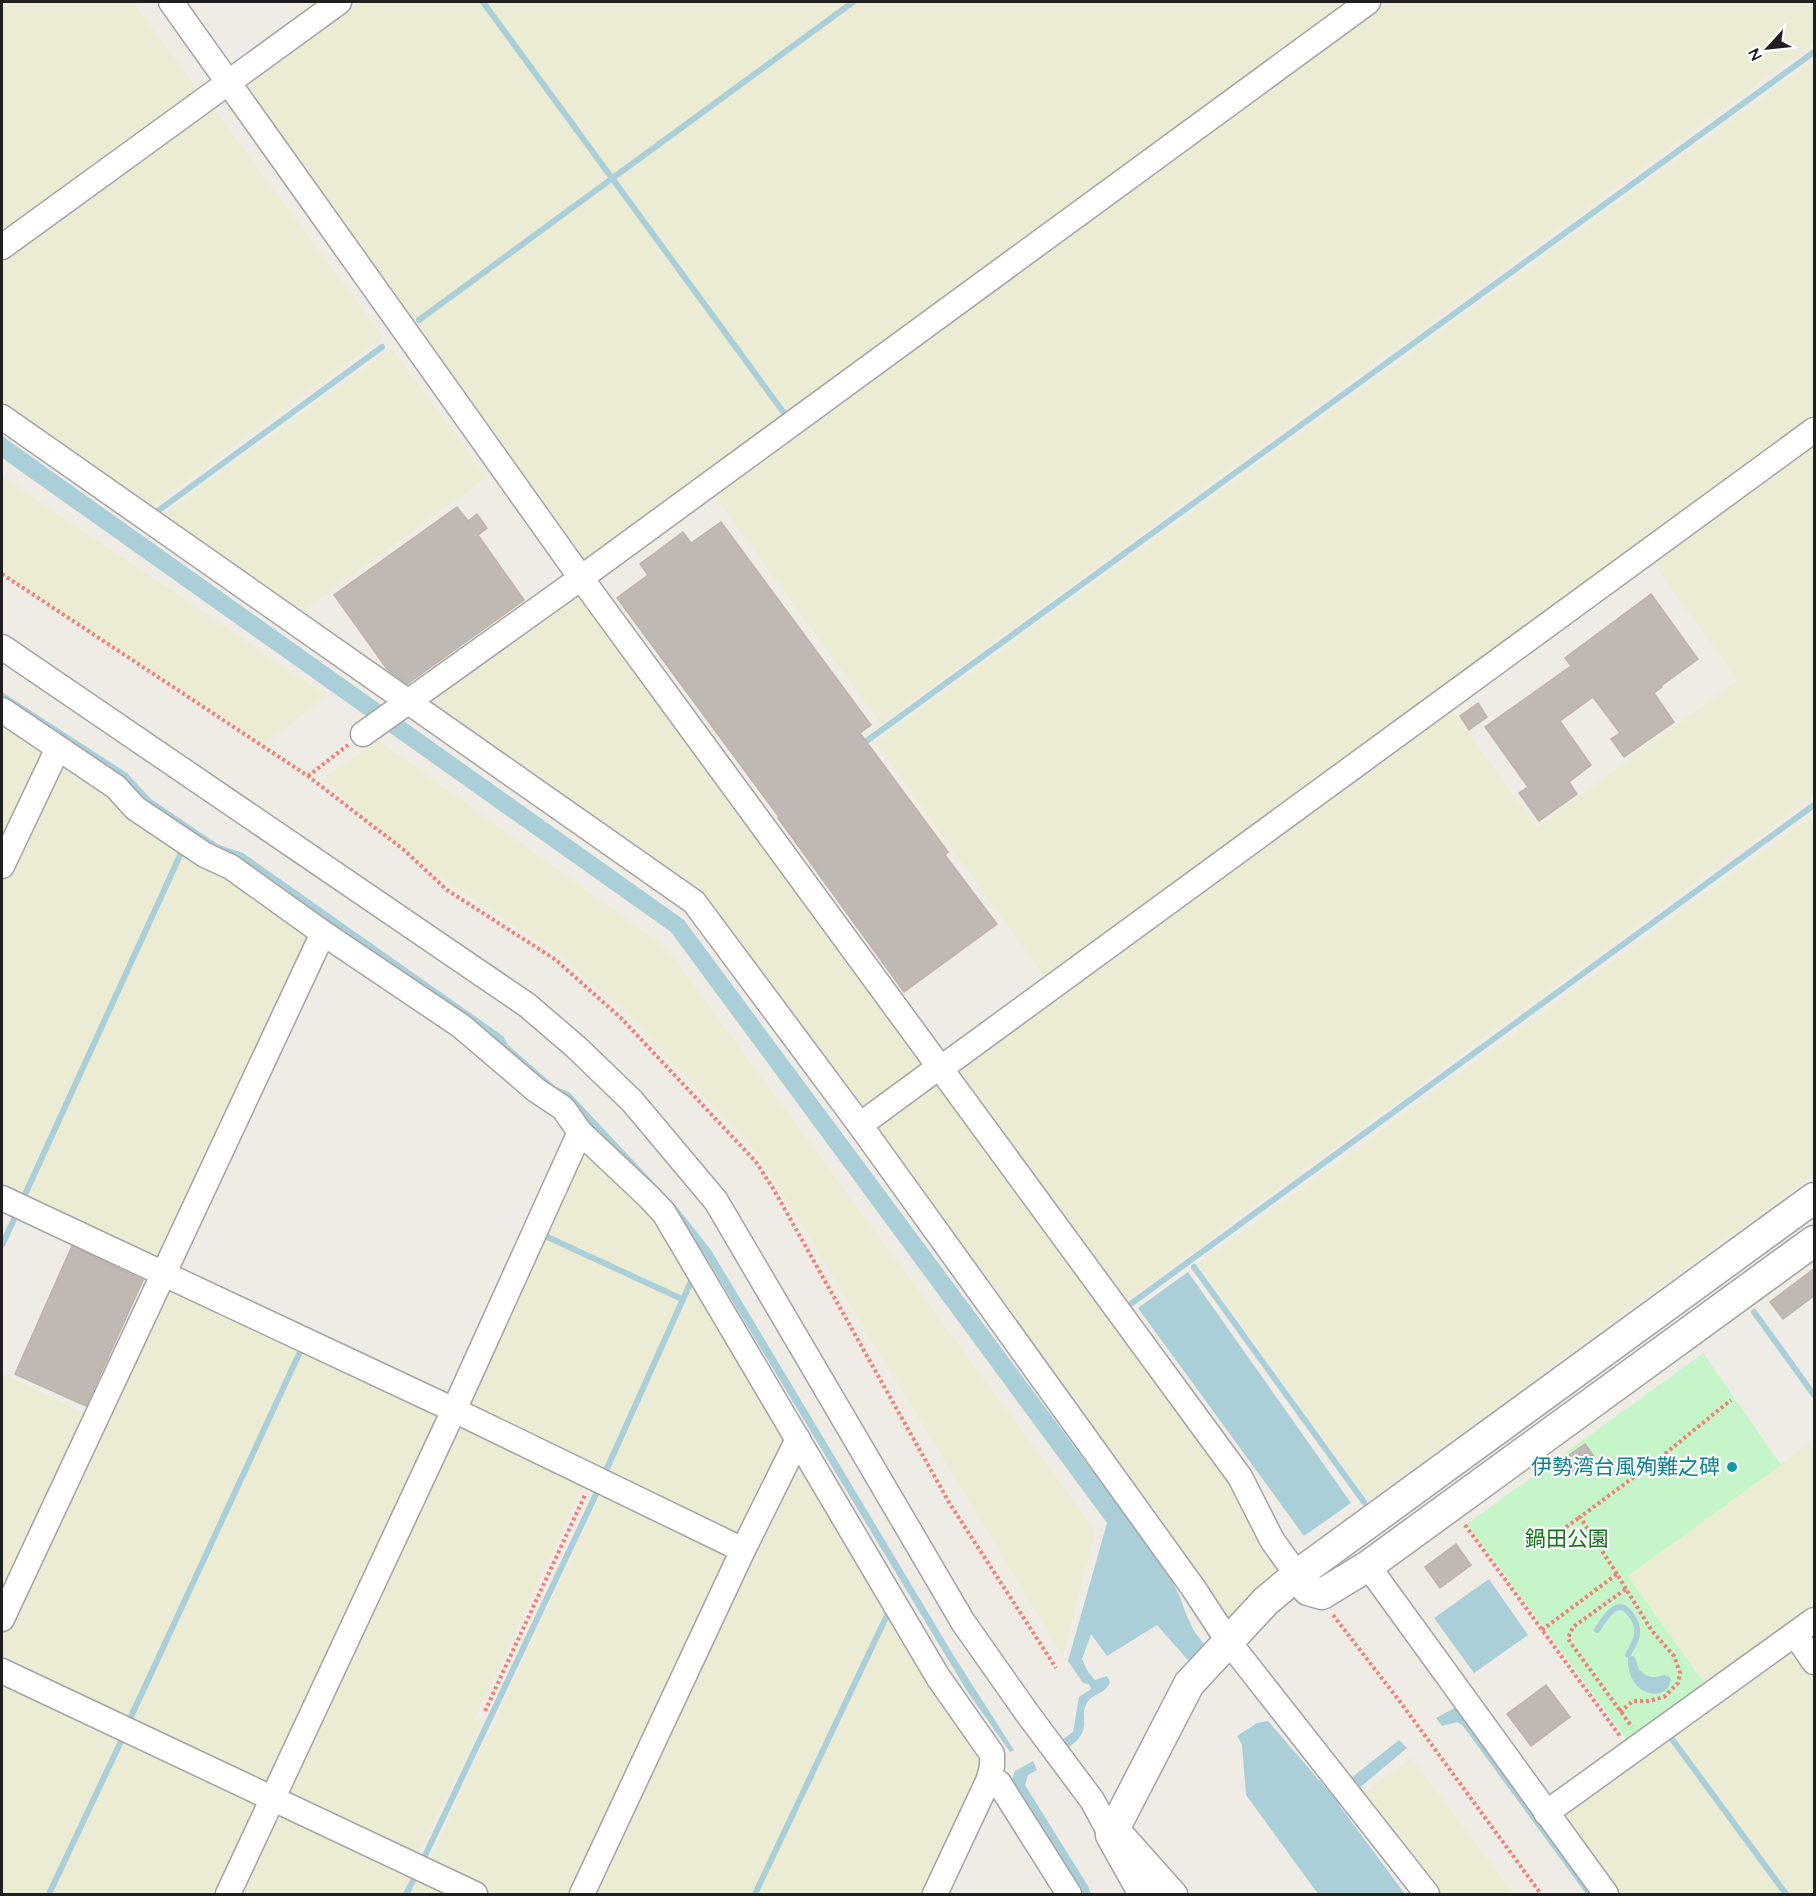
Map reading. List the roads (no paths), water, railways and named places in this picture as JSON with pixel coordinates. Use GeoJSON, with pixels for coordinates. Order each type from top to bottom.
{"type":"FeatureCollection","features":[{"type":"Feature","properties":{"kind":"street"},"geometry":{"type":"LineString","coordinates":[[171,2],[581,578],[1240,1477],[1272,1540],[1308,1590],[1322,1594],[1368,1566],[1815,1241]]}},
{"type":"Feature","properties":{"kind":"street"},"geometry":{"type":"LineString","coordinates":[[2,247],[339,2]]}},
{"type":"Feature","properties":{"kind":"street"},"geometry":{"type":"LineString","coordinates":[[363,734],[581,578],[1368,2]]}},
{"type":"Feature","properties":{"kind":"street"},"geometry":{"type":"LineString","coordinates":[[2,417],[694,902],[860,1125],[1194,1589],[1223,1646],[1346,1790],[1427,1894]]}},
{"type":"Feature","properties":{"kind":"street"},"geometry":{"type":"LineString","coordinates":[[860,1125],[1815,430]]}},
{"type":"Feature","properties":{"kind":"street"},"geometry":{"type":"LineString","coordinates":[[2,647],[527,1005],[576,1047],[632,1101],[716,1200],[963,1622],[1113,1831],[1144,1894]]}},
{"type":"Feature","properties":{"kind":"street"},"geometry":{"type":"LineString","coordinates":[[2,710],[116,787],[135,808],[205,855],[231,867],[323,933],[461,1026],[536,1090],[563,1108],[580,1132],[664,1213],[938,1677],[992,1754],[989,1779],[935,1894]]}},
{"type":"Feature","properties":{"kind":"street"},"geometry":{"type":"LineString","coordinates":[[2,866],[58,747]]}},
{"type":"Feature","properties":{"kind":"street"},"geometry":{"type":"LineString","coordinates":[[2,1619],[323,933]]}},
{"type":"Feature","properties":{"kind":"street"},"geometry":{"type":"LineString","coordinates":[[228,1894],[454,1410],[580,1132]]}},
{"type":"Feature","properties":{"kind":"street"},"geometry":{"type":"LineString","coordinates":[[2,1198],[454,1410],[743,1550]]}},
{"type":"Feature","properties":{"kind":"street"},"geometry":{"type":"LineString","coordinates":[[1113,1831],[1189,1684],[1266,1600],[1297,1575],[1815,1198]]}},
{"type":"Feature","properties":{"kind":"street"},"geometry":{"type":"LineString","coordinates":[[582,1894],[743,1550],[798,1439]]}},
{"type":"Feature","properties":{"kind":"street"},"geometry":{"type":"LineString","coordinates":[[1368,1566],[1606,1894]]}},
{"type":"Feature","properties":{"kind":"street"},"geometry":{"type":"LineString","coordinates":[[1546,1813],[1815,1620]]}},
{"type":"Feature","properties":{"kind":"street"},"geometry":{"type":"LineString","coordinates":[[1795,1634],[1815,1662]]}},
{"type":"Feature","properties":{"kind":"street"},"geometry":{"type":"LineString","coordinates":[[2,1671],[475,1894]]}},
{"type":"Feature","properties":{"kind":"street"},"geometry":{"type":"LineString","coordinates":[[989,1779],[999,1783],[1069,1894]]}},
{"type":"Feature","properties":{"kind":"street"},"geometry":{"type":"LineString","coordinates":[[1113,1831],[1175,1894]]}},
{"type":"Feature","properties":{"kind":"water"},"geometry":{"type":"Polygon","coordinates":[[[2,436],[684,920],[1168,1573],[1194,1631],[1212,1655],[1194,1667],[1157,1625],[1107,1656],[1091,1634],[1082,1659],[1095,1680],[1107,1676],[1110,1682],[1106,1688],[1089,1700],[1084,1711],[1082,1734],[1069,1747],[1063,1739],[1073,1732],[1079,1697],[1091,1689],[1089,1684],[1083,1683],[1068,1661],[1107,1523],[671,932],[2,458],[2,436]]]}},
{"type":"Feature","properties":{"kind":"water"},"geometry":{"type":"Polygon","coordinates":[[[2,692],[127,773],[151,799],[219,845],[243,853],[503,1036],[508,1045],[556,1087],[569,1092],[677,1207],[711,1250],[954,1656],[1014,1750],[1010,1752],[967,1691],[704,1254],[665,1206],[564,1101],[2,706],[2,692]]]}},
{"type":"Feature","properties":{"kind":"water"},"geometry":{"type":"Polygon","coordinates":[[[1188,1272],[1351,1503],[1304,1536],[1138,1308],[1188,1272]]]}},
{"type":"Feature","properties":{"kind":"water"},"geometry":{"type":"Polygon","coordinates":[[[1489,1579],[1528,1635],[1474,1673],[1434,1618],[1489,1579]]]}},
{"type":"Feature","properties":{"kind":"water"},"geometry":{"type":"Polygon","coordinates":[[[1628,1655],[1635,1657],[1639,1670],[1647,1676],[1669,1677],[1671,1679],[1668,1687],[1663,1692],[1655,1694],[1639,1688],[1629,1669],[1628,1655]]]}},
{"type":"Feature","properties":{"kind":"water"},"geometry":{"type":"Polygon","coordinates":[[[1460,1705],[1598,1894],[1586,1894],[1463,1726],[1457,1722],[1442,1726],[1436,1718],[1460,1705]]]}},
{"type":"Feature","properties":{"kind":"water"},"geometry":{"type":"Polygon","coordinates":[[[1268,1721],[1331,1794],[1399,1740],[1407,1748],[1339,1805],[1405,1894],[1318,1894],[1246,1795],[1242,1745],[1237,1736],[1257,1723],[1268,1721]]]}},
{"type":"Feature","properties":{"kind":"water"},"geometry":{"type":"Polygon","coordinates":[[[1033,1761],[1037,1770],[1028,1775],[1025,1785],[1091,1894],[1079,1894],[1011,1782],[1015,1771],[1033,1761]]]}},
{"type":"Feature","properties":{"kind":"waterway"},"geometry":{"type":"LineString","coordinates":[[483,2],[784,413]]}},
{"type":"Feature","properties":{"kind":"waterway"},"geometry":{"type":"LineString","coordinates":[[419,320],[853,2]]}},
{"type":"Feature","properties":{"kind":"waterway"},"geometry":{"type":"LineString","coordinates":[[861,745],[1814,52]]}},
{"type":"Feature","properties":{"kind":"waterway"},"geometry":{"type":"LineString","coordinates":[[155,513],[382,347]]}},
{"type":"Feature","properties":{"kind":"waterway"},"geometry":{"type":"LineString","coordinates":[[1132,1303],[1814,805]]}},
{"type":"Feature","properties":{"kind":"waterway"},"geometry":{"type":"LineString","coordinates":[[22,1201],[182,851]]}},
{"type":"Feature","properties":{"kind":"waterway"},"geometry":{"type":"LineString","coordinates":[[2,1245],[16,1215]]}},
{"type":"Feature","properties":{"kind":"waterway"},"geometry":{"type":"LineString","coordinates":[[543,1235],[682,1299]]}},
{"type":"Feature","properties":{"kind":"waterway"},"geometry":{"type":"LineString","coordinates":[[1194,1267],[1364,1502]]}},
{"type":"Feature","properties":{"kind":"waterway"},"geometry":{"type":"LineString","coordinates":[[604,1475],[693,1277]]}},
{"type":"Feature","properties":{"kind":"waterway"},"geometry":{"type":"LineString","coordinates":[[1754,1312],[1814,1395]]}},
{"type":"Feature","properties":{"kind":"waterway"},"geometry":{"type":"LineString","coordinates":[[129,1721],[299,1354]]}},
{"type":"Feature","properties":{"kind":"waterway"},"geometry":{"type":"LineString","coordinates":[[422,1862],[598,1490]]}},
{"type":"Feature","properties":{"kind":"waterway"},"geometry":{"type":"LineString","coordinates":[[1597,1630],[1612,1610],[1621,1607],[1626,1609],[1637,1626],[1636,1639],[1628,1655]]}},
{"type":"Feature","properties":{"kind":"waterway"},"geometry":{"type":"LineString","coordinates":[[755,1894],[889,1611]]}},
{"type":"Feature","properties":{"kind":"waterway"},"geometry":{"type":"LineString","coordinates":[[49,1894],[124,1735]]}},
{"type":"Feature","properties":{"kind":"waterway"},"geometry":{"type":"LineString","coordinates":[[1669,1735],[1786,1894]]}},
{"type":"Feature","properties":{"kind":"waterway"},"geometry":{"type":"LineString","coordinates":[[406,1894],[415,1877]]}},
{"type":"Feature","properties":{"kind":"place","name":"伊勢湾台風殉難之碑"},"geometry":{"type":"Point","coordinates":[1732,1467]}},
{"type":"Feature","properties":{"kind":"park label","name":"鍋田公園"},"geometry":{"type":"Point","coordinates":[1567,1539]}}]}
